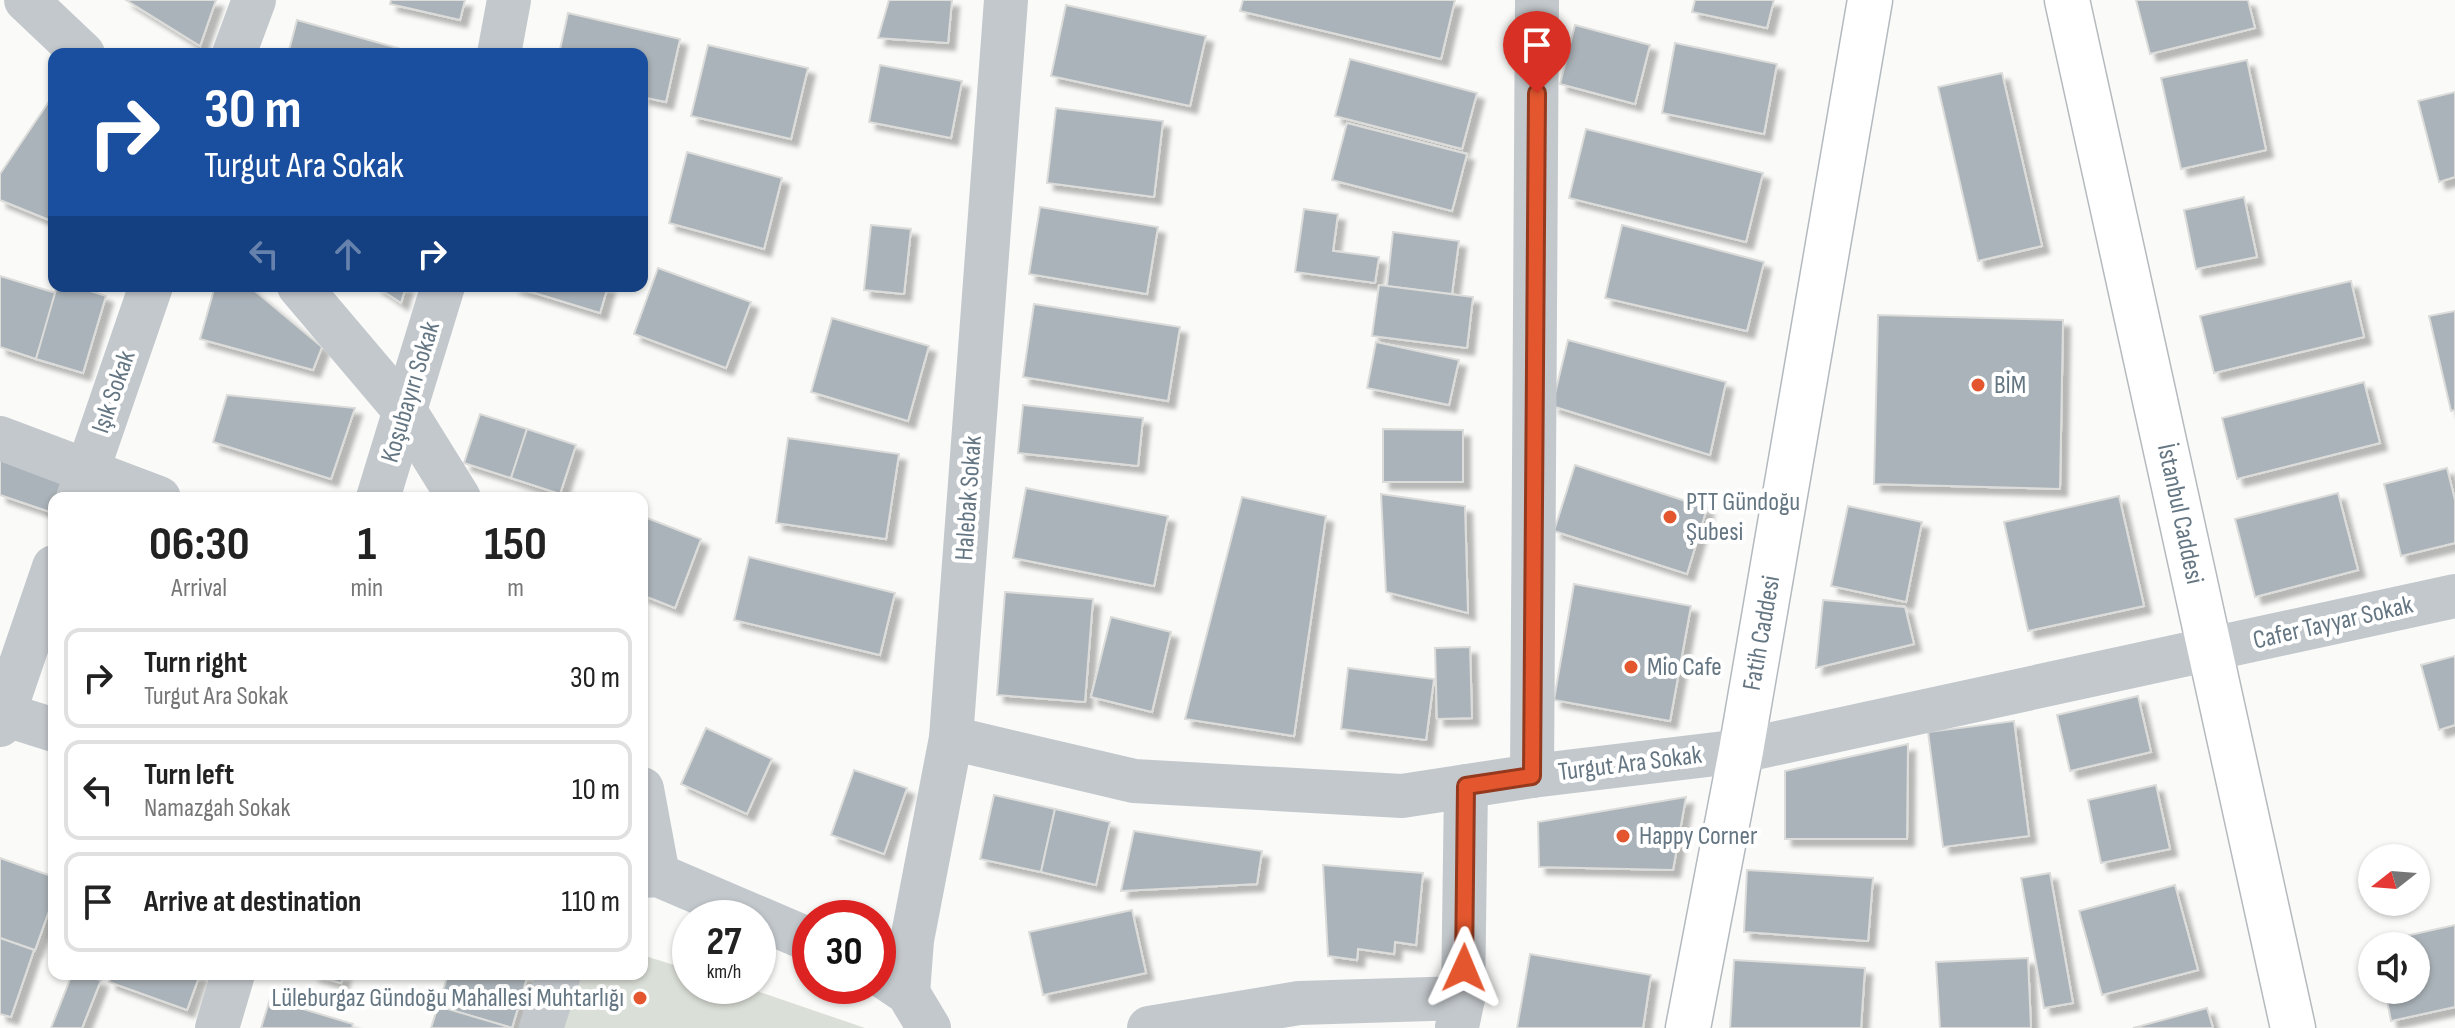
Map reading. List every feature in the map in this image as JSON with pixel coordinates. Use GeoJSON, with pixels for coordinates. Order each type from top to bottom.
{"type":"FeatureCollection","features":[{"type":"Feature","properties":{"kind":"main road","name":"Fatih Caddesi"},"geometry":{"type":"LineString","coordinates":[[1688,1028],[1741,751],[1870,0]]}},
{"type":"Feature","properties":{"kind":"main road","name":"İstanbul Caddesi"},"geometry":{"type":"LineString","coordinates":[[2067,0],[2293,1028]]}},
{"type":"Feature","properties":{"kind":"street"},"geometry":{"type":"LineString","coordinates":[[26,0],[77,48]]}},
{"type":"Feature","properties":{"kind":"street"},"geometry":{"type":"LineString","coordinates":[[236,48],[254,0]]}},
{"type":"Feature","properties":{"kind":"street"},"geometry":{"type":"LineString","coordinates":[[500,48],[509,0]]}},
{"type":"Feature","properties":{"kind":"street","name":"Halebak Sokak"},"geometry":{"type":"LineString","coordinates":[[905,998],[914,927],[951,738],[1006,0]]}},
{"type":"Feature","properties":{"kind":"street"},"geometry":{"type":"LineString","coordinates":[[1532,776],[1537,0]]}},
{"type":"Feature","properties":{"kind":"street","name":"Işık Sokak"},"geometry":{"type":"LineString","coordinates":[[83,484],[149,292]]}},
{"type":"Feature","properties":{"kind":"street"},"geometry":{"type":"LineString","coordinates":[[304,292],[405,411],[455,492]]}},
{"type":"Feature","properties":{"kind":"street","name":"Koşubayırı Sokak"},"geometry":{"type":"LineString","coordinates":[[380,492],[441,292]]}},
{"type":"Feature","properties":{"kind":"street"},"geometry":{"type":"LineString","coordinates":[[0,438],[83,484],[126,492]]}},
{"type":"Feature","properties":{"kind":"street"},"geometry":{"type":"LineString","coordinates":[[48,584],[1,717],[48,729]]}},
{"type":"Feature","properties":{"kind":"street","name":"Cafer Tayyar Sokak"},"geometry":{"type":"LineString","coordinates":[[2210,651],[2455,596]]}},
{"type":"Feature","properties":{"kind":"street","name":"Turgut Ara Sokak"},"geometry":{"type":"LineString","coordinates":[[951,738],[1134,781],[1402,796],[1532,776],[1741,751],[2210,651]]}},
{"type":"Feature","properties":{"kind":"street"},"geometry":{"type":"LineString","coordinates":[[1149,1028],[1299,1003],[1460,1013],[1466,786]]}},
{"type":"Feature","properties":{"kind":"street"},"geometry":{"type":"LineString","coordinates":[[648,854],[650,876],[792,933]]}},
{"type":"Feature","properties":{"kind":"street"},"geometry":{"type":"LineString","coordinates":[[217,1028],[231,980]]}},
{"type":"Feature","properties":{"kind":"street"},"geometry":{"type":"LineString","coordinates":[[541,1028],[557,980]]}},
{"type":"Feature","properties":{"kind":"shaded area"},"geometry":{"type":"Polygon","coordinates":[[[648,957],[672,964],[672,1004],[776,1004],[776,998],[865,1028],[557,1028],[573,980],[648,980],[648,957]]]}},
{"type":"Feature","properties":{"kind":"building"},"geometry":{"type":"Polygon","coordinates":[[[126,0],[216,0],[200,46],[126,0]]]}},
{"type":"Feature","properties":{"kind":"building"},"geometry":{"type":"Polygon","coordinates":[[[391,0],[465,0],[460,20],[390,4],[391,0]]]}},
{"type":"Feature","properties":{"kind":"building"},"geometry":{"type":"Polygon","coordinates":[[[889,0],[952,0],[948,43],[878,38],[889,0]]]}},
{"type":"Feature","properties":{"kind":"building"},"geometry":{"type":"Polygon","coordinates":[[[1243,0],[1455,0],[1441,59],[1240,11],[1243,0]]]}},
{"type":"Feature","properties":{"kind":"building"},"geometry":{"type":"Polygon","coordinates":[[[1695,0],[1774,0],[1767,28],[1692,12],[1695,0]]]}},
{"type":"Feature","properties":{"kind":"building"},"geometry":{"type":"Polygon","coordinates":[[[2136,0],[2248,0],[2255,28],[2150,54],[2136,0]]]}},
{"type":"Feature","properties":{"kind":"building"},"geometry":{"type":"Polygon","coordinates":[[[1066,5],[1206,36],[1190,106],[1051,76],[1066,5]]]}},
{"type":"Feature","properties":{"kind":"building"},"geometry":{"type":"Polygon","coordinates":[[[568,13],[680,39],[666,102],[648,98],[648,48],[560,48],[568,13]]]}},
{"type":"Feature","properties":{"kind":"building"},"geometry":{"type":"Polygon","coordinates":[[[297,20],[397,48],[290,48],[297,20]]]}},
{"type":"Feature","properties":{"kind":"building"},"geometry":{"type":"Polygon","coordinates":[[[1575,25],[1650,45],[1635,104],[1560,84],[1575,25]]]}},
{"type":"Feature","properties":{"kind":"building"},"geometry":{"type":"Polygon","coordinates":[[[1675,43],[1777,64],[1764,134],[1662,113],[1675,43]]]}},
{"type":"Feature","properties":{"kind":"building"},"geometry":{"type":"Polygon","coordinates":[[[708,45],[808,68],[791,139],[691,116],[708,45]]]}},
{"type":"Feature","properties":{"kind":"building"},"geometry":{"type":"Polygon","coordinates":[[[1350,59],[1477,93],[1462,149],[1335,116],[1350,59]]]}},
{"type":"Feature","properties":{"kind":"building"},"geometry":{"type":"Polygon","coordinates":[[[2247,60],[2266,150],[2181,169],[2161,78],[2247,60]]]}},
{"type":"Feature","properties":{"kind":"building"},"geometry":{"type":"Polygon","coordinates":[[[880,65],[962,81],[951,138],[869,122],[880,65]]]}},
{"type":"Feature","properties":{"kind":"building"},"geometry":{"type":"Polygon","coordinates":[[[2002,73],[2042,246],[1978,261],[1938,87],[2002,73]]]}},
{"type":"Feature","properties":{"kind":"building"},"geometry":{"type":"Polygon","coordinates":[[[2455,92],[2455,177],[2439,182],[2418,101],[2455,92]]]}},
{"type":"Feature","properties":{"kind":"building"},"geometry":{"type":"Polygon","coordinates":[[[48,103],[48,220],[0,200],[0,174],[48,103]]]}},
{"type":"Feature","properties":{"kind":"building"},"geometry":{"type":"Polygon","coordinates":[[[1056,108],[1163,121],[1154,197],[1047,183],[1056,108]]]}},
{"type":"Feature","properties":{"kind":"building"},"geometry":{"type":"Polygon","coordinates":[[[1347,123],[1467,154],[1452,211],[1332,180],[1347,123]]]}},
{"type":"Feature","properties":{"kind":"building"},"geometry":{"type":"Polygon","coordinates":[[[1586,129],[1763,173],[1746,242],[1569,198],[1586,129]]]}},
{"type":"Feature","properties":{"kind":"building"},"geometry":{"type":"Polygon","coordinates":[[[687,152],[782,178],[764,249],[669,223],[687,152]]]}},
{"type":"Feature","properties":{"kind":"building"},"geometry":{"type":"Polygon","coordinates":[[[2244,197],[2257,257],[2196,269],[2184,210],[2244,197]]]}},
{"type":"Feature","properties":{"kind":"building"},"geometry":{"type":"Polygon","coordinates":[[[1040,207],[1158,227],[1147,294],[1029,274],[1040,207]]]}},
{"type":"Feature","properties":{"kind":"building"},"geometry":{"type":"Polygon","coordinates":[[[1304,209],[1338,214],[1333,251],[1379,257],[1375,283],[1295,272],[1304,209]]]}},
{"type":"Feature","properties":{"kind":"building"},"geometry":{"type":"Polygon","coordinates":[[[871,225],[911,229],[904,294],[864,290],[871,225]]]}},
{"type":"Feature","properties":{"kind":"building"},"geometry":{"type":"Polygon","coordinates":[[[1622,225],[1764,262],[1747,331],[1605,298],[1622,225]]]}},
{"type":"Feature","properties":{"kind":"building"},"geometry":{"type":"Polygon","coordinates":[[[1393,232],[1459,241],[1452,294],[1387,286],[1393,232]]]}},
{"type":"Feature","properties":{"kind":"building"},"geometry":{"type":"Polygon","coordinates":[[[658,268],[751,302],[726,368],[634,334],[658,268]]]}},
{"type":"Feature","properties":{"kind":"building"},"geometry":{"type":"Polygon","coordinates":[[[0,276],[56,293],[36,359],[0,347],[0,276]]]}},
{"type":"Feature","properties":{"kind":"building"},"geometry":{"type":"Polygon","coordinates":[[[2351,281],[2364,337],[2214,373],[2200,316],[2351,281]]]}},
{"type":"Feature","properties":{"kind":"building"},"geometry":{"type":"Polygon","coordinates":[[[1379,285],[1473,297],[1467,348],[1372,336],[1379,285]]]}},
{"type":"Feature","properties":{"kind":"building"},"geometry":{"type":"Polygon","coordinates":[[[55,292],[94,292],[106,296],[83,373],[36,359],[55,292]]]}},
{"type":"Feature","properties":{"kind":"building"},"geometry":{"type":"Polygon","coordinates":[[[213,292],[256,292],[322,347],[313,370],[200,339],[213,292]]]}},
{"type":"Feature","properties":{"kind":"building"},"geometry":{"type":"Polygon","coordinates":[[[385,292],[404,292],[401,303],[385,292]]]}},
{"type":"Feature","properties":{"kind":"building"},"geometry":{"type":"Polygon","coordinates":[[[532,292],[606,292],[600,313],[532,292]]]}},
{"type":"Feature","properties":{"kind":"building"},"geometry":{"type":"Polygon","coordinates":[[[1034,304],[1180,327],[1168,401],[1023,377],[1034,304]]]}},
{"type":"Feature","properties":{"kind":"building"},"geometry":{"type":"Polygon","coordinates":[[[2455,311],[2455,410],[2451,411],[2429,316],[2455,311]]]}},
{"type":"Feature","properties":{"kind":"building"},"geometry":{"type":"Polygon","coordinates":[[[1878,315],[2063,320],[2060,489],[1874,484],[1878,315]]]}},
{"type":"Feature","properties":{"kind":"building"},"geometry":{"type":"Polygon","coordinates":[[[832,318],[929,346],[908,421],[811,392],[832,318]]]}},
{"type":"Feature","properties":{"kind":"building"},"geometry":{"type":"Polygon","coordinates":[[[1568,340],[1726,382],[1710,455],[1552,406],[1568,340]]]}},
{"type":"Feature","properties":{"kind":"building"},"geometry":{"type":"Polygon","coordinates":[[[1376,342],[1459,360],[1449,405],[1367,388],[1376,342]]]}},
{"type":"Feature","properties":{"kind":"building"},"geometry":{"type":"Polygon","coordinates":[[[2364,382],[2380,443],[2237,479],[2222,418],[2364,382]]]}},
{"type":"Feature","properties":{"kind":"building"},"geometry":{"type":"Polygon","coordinates":[[[227,395],[355,408],[331,479],[213,442],[227,395]]]}},
{"type":"Feature","properties":{"kind":"building"},"geometry":{"type":"Polygon","coordinates":[[[1023,405],[1143,418],[1138,466],[1018,453],[1023,405]]]}},
{"type":"Feature","properties":{"kind":"building"},"geometry":{"type":"Polygon","coordinates":[[[480,414],[527,429],[511,478],[464,463],[480,414]]]}},
{"type":"Feature","properties":{"kind":"building"},"geometry":{"type":"Polygon","coordinates":[[[527,429],[576,445],[561,492],[511,478],[527,429]]]}},
{"type":"Feature","properties":{"kind":"building"},"geometry":{"type":"Polygon","coordinates":[[[1383,429],[1463,430],[1463,482],[1383,482],[1383,429]]]}},
{"type":"Feature","properties":{"kind":"building"},"geometry":{"type":"Polygon","coordinates":[[[788,438],[899,454],[886,539],[776,523],[788,438]]]}},
{"type":"Feature","properties":{"kind":"building"},"geometry":{"type":"Polygon","coordinates":[[[0,447],[69,469],[60,492],[48,492],[48,511],[0,495],[0,447]]]}},
{"type":"Feature","properties":{"kind":"building"},"geometry":{"type":"Polygon","coordinates":[[[1575,465],[1707,508],[1687,574],[1554,531],[1575,465]]]}},
{"type":"Feature","properties":{"kind":"building"},"geometry":{"type":"Polygon","coordinates":[[[2447,468],[2455,500],[2455,543],[2401,556],[2384,484],[2447,468]]]}},
{"type":"Feature","properties":{"kind":"building"},"geometry":{"type":"Polygon","coordinates":[[[1026,488],[1168,516],[1154,586],[1013,558],[1026,488]]]}},
{"type":"Feature","properties":{"kind":"building"},"geometry":{"type":"Polygon","coordinates":[[[2338,493],[2358,570],[2255,597],[2235,519],[2338,493]]]}},
{"type":"Feature","properties":{"kind":"building"},"geometry":{"type":"Polygon","coordinates":[[[1381,494],[1465,506],[1468,613],[1386,592],[1381,494]]]}},
{"type":"Feature","properties":{"kind":"building"},"geometry":{"type":"Polygon","coordinates":[[[2119,496],[2144,606],[2028,631],[2004,522],[2119,496]]]}},
{"type":"Feature","properties":{"kind":"building"},"geometry":{"type":"Polygon","coordinates":[[[1242,497],[1326,516],[1294,736],[1185,719],[1242,497]]]}},
{"type":"Feature","properties":{"kind":"building"},"geometry":{"type":"Polygon","coordinates":[[[1848,506],[1922,522],[1906,602],[1831,586],[1848,506]]]}},
{"type":"Feature","properties":{"kind":"building"},"geometry":{"type":"Polygon","coordinates":[[[648,518],[701,539],[675,608],[648,597],[648,518]]]}},
{"type":"Feature","properties":{"kind":"building"},"geometry":{"type":"Polygon","coordinates":[[[749,557],[895,593],[880,655],[734,620],[749,557]]]}},
{"type":"Feature","properties":{"kind":"building"},"geometry":{"type":"Polygon","coordinates":[[[1574,584],[1691,606],[1670,721],[1554,700],[1574,584]]]}},
{"type":"Feature","properties":{"kind":"building"},"geometry":{"type":"Polygon","coordinates":[[[1005,592],[1093,599],[1085,702],[997,695],[1005,592]]]}},
{"type":"Feature","properties":{"kind":"building"},"geometry":{"type":"Polygon","coordinates":[[[1823,600],[1905,607],[1914,644],[1816,668],[1823,600]]]}},
{"type":"Feature","properties":{"kind":"building"},"geometry":{"type":"Polygon","coordinates":[[[1111,617],[1171,632],[1152,712],[1091,697],[1111,617]]]}},
{"type":"Feature","properties":{"kind":"building"},"geometry":{"type":"Polygon","coordinates":[[[1470,647],[1472,718],[1437,719],[1435,648],[1470,647]]]}},
{"type":"Feature","properties":{"kind":"building"},"geometry":{"type":"Polygon","coordinates":[[[2455,656],[2455,725],[2439,730],[2421,665],[2455,656]]]}},
{"type":"Feature","properties":{"kind":"building"},"geometry":{"type":"Polygon","coordinates":[[[1348,668],[1434,679],[1426,740],[1341,729],[1348,668]]]}},
{"type":"Feature","properties":{"kind":"building"},"geometry":{"type":"Polygon","coordinates":[[[2138,696],[2151,752],[2070,771],[2057,715],[2138,696]]]}},
{"type":"Feature","properties":{"kind":"building"},"geometry":{"type":"Polygon","coordinates":[[[2014,721],[2029,836],[1943,847],[1928,732],[2014,721]]]}},
{"type":"Feature","properties":{"kind":"building"},"geometry":{"type":"Polygon","coordinates":[[[706,728],[772,759],[747,814],[681,784],[706,728]]]}},
{"type":"Feature","properties":{"kind":"building"},"geometry":{"type":"Polygon","coordinates":[[[1908,744],[1907,839],[1785,839],[1785,771],[1908,744]]]}},
{"type":"Feature","properties":{"kind":"building"},"geometry":{"type":"Polygon","coordinates":[[[854,770],[907,788],[884,854],[831,835],[854,770]]]}},
{"type":"Feature","properties":{"kind":"building"},"geometry":{"type":"Polygon","coordinates":[[[2156,785],[2170,849],[2101,863],[2088,800],[2156,785]]]}},
{"type":"Feature","properties":{"kind":"building"},"geometry":{"type":"Polygon","coordinates":[[[994,795],[1055,809],[1041,872],[980,859],[994,795]]]}},
{"type":"Feature","properties":{"kind":"building"},"geometry":{"type":"Polygon","coordinates":[[[1686,797],[1673,870],[1539,867],[1538,822],[1686,797]]]}},
{"type":"Feature","properties":{"kind":"building"},"geometry":{"type":"Polygon","coordinates":[[[1055,809],[1110,822],[1096,885],[1041,872],[1055,809]]]}},
{"type":"Feature","properties":{"kind":"building"},"geometry":{"type":"Polygon","coordinates":[[[1134,831],[1262,851],[1257,884],[1121,891],[1134,831]]]}},
{"type":"Feature","properties":{"kind":"building"},"geometry":{"type":"Polygon","coordinates":[[[0,858],[48,875],[48,914],[35,950],[0,938],[0,858]]]}},
{"type":"Feature","properties":{"kind":"building"},"geometry":{"type":"Polygon","coordinates":[[[1323,865],[1423,873],[1416,945],[1395,942],[1394,954],[1358,949],[1357,960],[1328,956],[1323,865]]]}},
{"type":"Feature","properties":{"kind":"building"},"geometry":{"type":"Polygon","coordinates":[[[1747,870],[1873,878],[1868,941],[1744,932],[1747,870]]]}},
{"type":"Feature","properties":{"kind":"building"},"geometry":{"type":"Polygon","coordinates":[[[2050,873],[2073,1003],[2044,1008],[2021,878],[2050,873]]]}},
{"type":"Feature","properties":{"kind":"building"},"geometry":{"type":"Polygon","coordinates":[[[2175,885],[2198,970],[2102,995],[2079,911],[2175,885]]]}},
{"type":"Feature","properties":{"kind":"building"},"geometry":{"type":"Polygon","coordinates":[[[1132,910],[1146,973],[1043,995],[1029,932],[1132,910]]]}},
{"type":"Feature","properties":{"kind":"building"},"geometry":{"type":"Polygon","coordinates":[[[2455,925],[2455,1007],[2391,1021],[2388,1004],[2430,1004],[2430,932],[2424,932],[2455,925]]]}},
{"type":"Feature","properties":{"kind":"building"},"geometry":{"type":"Polygon","coordinates":[[[0,938],[34,950],[11,1017],[0,1014],[0,938]]]}},
{"type":"Feature","properties":{"kind":"building"},"geometry":{"type":"Polygon","coordinates":[[[1530,954],[1651,975],[1643,1028],[1517,1028],[1530,954]]]}},
{"type":"Feature","properties":{"kind":"building"},"geometry":{"type":"Polygon","coordinates":[[[2028,958],[2031,1028],[1940,1028],[1936,962],[2028,958]]]}},
{"type":"Feature","properties":{"kind":"building"},"geometry":{"type":"Polygon","coordinates":[[[1734,960],[1865,968],[1861,1028],[1730,1028],[1734,960]]]}},
{"type":"Feature","properties":{"kind":"building"},"geometry":{"type":"Polygon","coordinates":[[[70,980],[101,980],[82,1028],[51,1028],[70,980]]]}},
{"type":"Feature","properties":{"kind":"building"},"geometry":{"type":"Polygon","coordinates":[[[110,980],[198,980],[187,1010],[110,980]]]}},
{"type":"Feature","properties":{"kind":"building"},"geometry":{"type":"Polygon","coordinates":[[[446,980],[526,980],[512,1028],[438,1006],[446,980]]]}},
{"type":"Feature","properties":{"kind":"building"},"geometry":{"type":"Polygon","coordinates":[[[270,999],[353,1024],[352,1028],[261,1028],[270,999]]]}},
{"type":"Feature","properties":{"kind":"building"},"geometry":{"type":"Polygon","coordinates":[[[438,1006],[512,1028],[431,1028],[438,1006]]]}},
{"type":"Feature","properties":{"kind":"building"},"geometry":{"type":"Polygon","coordinates":[[[2207,1008],[2213,1028],[2133,1028],[2207,1008]]]}},
{"type":"Feature","properties":{"kind":"place","name":"BİM"},"geometry":{"type":"Point","coordinates":[1978,385]}},
{"type":"Feature","properties":{"kind":"place","name":"PTT Gündoğu Şubesi"},"geometry":{"type":"Point","coordinates":[1670,517]}},
{"type":"Feature","properties":{"kind":"place","name":"Mio Cafe"},"geometry":{"type":"Point","coordinates":[1631,667]}},
{"type":"Feature","properties":{"kind":"place","name":"Happy Corner"},"geometry":{"type":"Point","coordinates":[1623,836]}},
{"type":"Feature","properties":{"kind":"place","name":"Lüleburgaz Gündoğu Mahallesi Muhtarlığı"},"geometry":{"type":"Point","coordinates":[640,998]}},
{"type":"Feature","properties":{"kind":"route"},"geometry":{"type":"LineString","coordinates":[[1464,968],[1466,786],[1532,776],[1537,93]]}}]}
